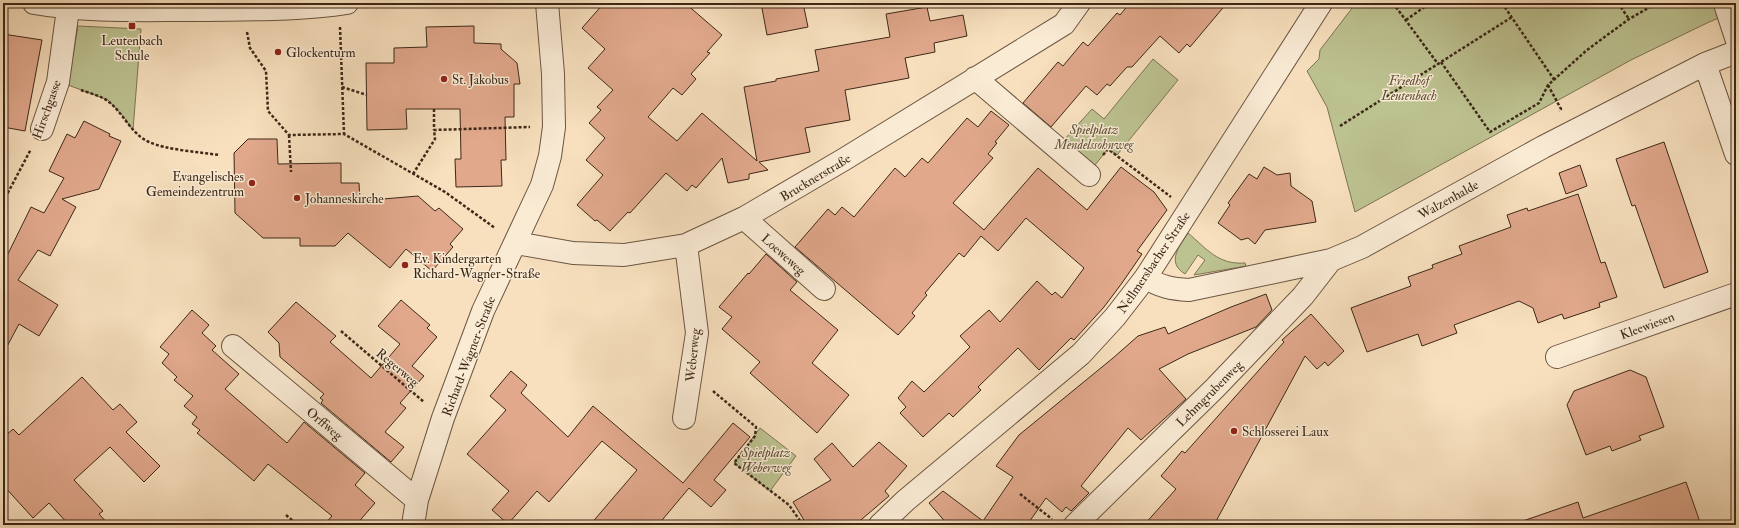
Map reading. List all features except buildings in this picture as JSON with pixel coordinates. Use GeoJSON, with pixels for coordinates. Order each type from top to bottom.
{"type":"FeatureCollection","features":[{"type":"Feature","properties":{"kind":"street"},"geometry":{"type":"LineString","coordinates":[[34,3],[68,9],[244,10],[343,4]]}},
{"type":"Feature","properties":{"kind":"street","name":"Richard-Wagner-Straße"},"geometry":{"type":"LineString","coordinates":[[413,525],[417,500],[443,418],[483,311],[542,185],[550,156],[554,127],[553,74],[547,3]]}},
{"type":"Feature","properties":{"kind":"street","name":"Brucknerstraße"},"geometry":{"type":"LineString","coordinates":[[516,243],[573,253],[624,255],[686,245],[744,218],[843,160],[1064,24],[1080,3]]}},
{"type":"Feature","properties":{"kind":"street","name":"Nellmersbacher Straße"},"geometry":{"type":"LineString","coordinates":[[880,525],[905,501],[1081,354],[1115,317],[1146,277],[1321,3]]}},
{"type":"Feature","properties":{"kind":"street","name":"Hirschgasse"},"geometry":{"type":"LineString","coordinates":[[42,129],[58,82],[68,9]]}},
{"type":"Feature","properties":{"kind":"street","name":"Walzenhalde"},"geometry":{"type":"LineString","coordinates":[[1146,277],[1154,284],[1171,289],[1189,290],[1332,260],[1362,247],[1543,146],[1706,64],[1736,52]]}},
{"type":"Feature","properties":{"kind":"street"},"geometry":{"type":"LineString","coordinates":[[1706,64],[1736,154]]}},
{"type":"Feature","properties":{"kind":"street"},"geometry":{"type":"LineString","coordinates":[[975,78],[1089,175]]}},
{"type":"Feature","properties":{"kind":"street","name":"Loeweweg"},"geometry":{"type":"LineString","coordinates":[[744,218],[824,289]]}},
{"type":"Feature","properties":{"kind":"street","name":"Weberweg"},"geometry":{"type":"LineString","coordinates":[[684,418],[697,333],[686,245]]}},
{"type":"Feature","properties":{"kind":"street","name":"Lehmgrubenweg"},"geometry":{"type":"LineString","coordinates":[[1074,523],[1214,388],[1297,302],[1332,260]]}},
{"type":"Feature","properties":{"kind":"street","name":"Kleewiesen"},"geometry":{"type":"LineString","coordinates":[[1557,357],[1736,294]]}},
{"type":"Feature","properties":{"kind":"street","name":"Orffweg"},"geometry":{"type":"LineString","coordinates":[[233,346],[417,500]]}},
{"type":"Feature","properties":{"kind":"lane"},"geometry":{"type":"LineString","coordinates":[[1721,3],[1736,49]]}},
{"type":"Feature","properties":{"kind":"path"},"geometry":{"type":"LineString","coordinates":[[1393,3],[1490,132],[1539,103],[1548,86],[1587,50],[1629,19],[1657,3]]}},
{"type":"Feature","properties":{"kind":"path"},"geometry":{"type":"LineString","coordinates":[[1406,20],[1430,3]]}},
{"type":"Feature","properties":{"kind":"path"},"geometry":{"type":"LineString","coordinates":[[1502,3],[1555,80]]}},
{"type":"Feature","properties":{"kind":"path"},"geometry":{"type":"LineString","coordinates":[[1618,3],[1629,19]]}},
{"type":"Feature","properties":{"kind":"path"},"geometry":{"type":"LineString","coordinates":[[343,4],[342,87],[344,134]]}},
{"type":"Feature","properties":{"kind":"path"},"geometry":{"type":"LineString","coordinates":[[244,10],[250,48],[266,71],[268,111],[289,135],[291,172]]}},
{"type":"Feature","properties":{"kind":"path"},"geometry":{"type":"LineString","coordinates":[[1340,126],[1512,17]]}},
{"type":"Feature","properties":{"kind":"path"},"geometry":{"type":"LineString","coordinates":[[58,82],[108,100],[123,116],[133,130],[149,142],[170,148],[219,155]]}},
{"type":"Feature","properties":{"kind":"path"},"geometry":{"type":"LineString","coordinates":[[1548,86],[1561,109],[1555,113]]}},
{"type":"Feature","properties":{"kind":"path"},"geometry":{"type":"LineString","coordinates":[[342,87],[367,94]]}},
{"type":"Feature","properties":{"kind":"path"},"geometry":{"type":"LineString","coordinates":[[413,174],[435,140],[434,109]]}},
{"type":"Feature","properties":{"kind":"path"},"geometry":{"type":"LineString","coordinates":[[434,130],[554,127]]}},
{"type":"Feature","properties":{"kind":"path","name":"Hirschgasse"},"geometry":{"type":"LineString","coordinates":[[3,202],[42,129]]}},
{"type":"Feature","properties":{"kind":"path"},"geometry":{"type":"LineString","coordinates":[[289,135],[344,134],[445,192],[516,243]]}},
{"type":"Feature","properties":{"kind":"path"},"geometry":{"type":"LineString","coordinates":[[1089,175],[1108,149],[1174,200]]}},
{"type":"Feature","properties":{"kind":"path","name":"Regerweg"},"geometry":{"type":"LineString","coordinates":[[341,331],[443,418]]}},
{"type":"Feature","properties":{"kind":"path"},"geometry":{"type":"LineString","coordinates":[[691,373],[756,427],[754,436],[734,463],[789,504],[803,525]]}},
{"type":"Feature","properties":{"kind":"path"},"geometry":{"type":"LineString","coordinates":[[1020,494],[1074,523]]}},
{"type":"Feature","properties":{"kind":"path"},"geometry":{"type":"LineString","coordinates":[[286,515],[298,525]]}},
{"type":"Feature","properties":{"kind":"green space","name":"Friedhof Leutenbach"},"geometry":{"type":"Polygon","coordinates":[[[1356,3],[1736,3],[1736,7],[1734,8],[1735,11],[1631,60],[1355,212],[1327,107],[1307,71],[1319,59],[1320,50],[1356,3]]]}},
{"type":"Feature","properties":{"kind":"green space"},"geometry":{"type":"Polygon","coordinates":[[[78,26],[141,29],[133,130],[123,116],[108,100],[68,85],[78,26]]]}},
{"type":"Feature","properties":{"kind":"green space","name":"Spielplatz Mendelssohnweg"},"geometry":{"type":"Polygon","coordinates":[[[1153,59],[1178,80],[1117,155],[1108,149],[1095,165],[1064,140],[1092,109],[1104,119],[1153,59]]]}},
{"type":"Feature","properties":{"kind":"green space"},"geometry":{"type":"Polygon","coordinates":[[[1188,233],[1207,250],[1220,259],[1236,263],[1245,263],[1246,266],[1194,275],[1205,260],[1198,255],[1185,274],[1179,269],[1175,259],[1178,249],[1188,233]]]}},
{"type":"Feature","properties":{"kind":"green space","name":"Spielplatz Weberweg"},"geometry":{"type":"Polygon","coordinates":[[[760,428],[796,456],[770,491],[734,463],[760,428]]]}},
{"type":"Feature","properties":{"kind":"place","name":"Leutenbach Schule"},"geometry":{"type":"Point","coordinates":[132,26]}},
{"type":"Feature","properties":{"kind":"place","name":"Glockenturm"},"geometry":{"type":"Point","coordinates":[278,52]}},
{"type":"Feature","properties":{"kind":"place","name":"St. Jakobus"},"geometry":{"type":"Point","coordinates":[444,79]}},
{"type":"Feature","properties":{"kind":"place","name":"Evangelisches Gemeindezentrum"},"geometry":{"type":"Point","coordinates":[252,183]}},
{"type":"Feature","properties":{"kind":"place","name":"Johanneskirche"},"geometry":{"type":"Point","coordinates":[297,198]}},
{"type":"Feature","properties":{"kind":"place","name":"Ev. Kindergarten Richard-Wagner-Straße"},"geometry":{"type":"Point","coordinates":[405,265]}},
{"type":"Feature","properties":{"kind":"place","name":"Schlosserei Laux"},"geometry":{"type":"Point","coordinates":[1234,431]}}]}
